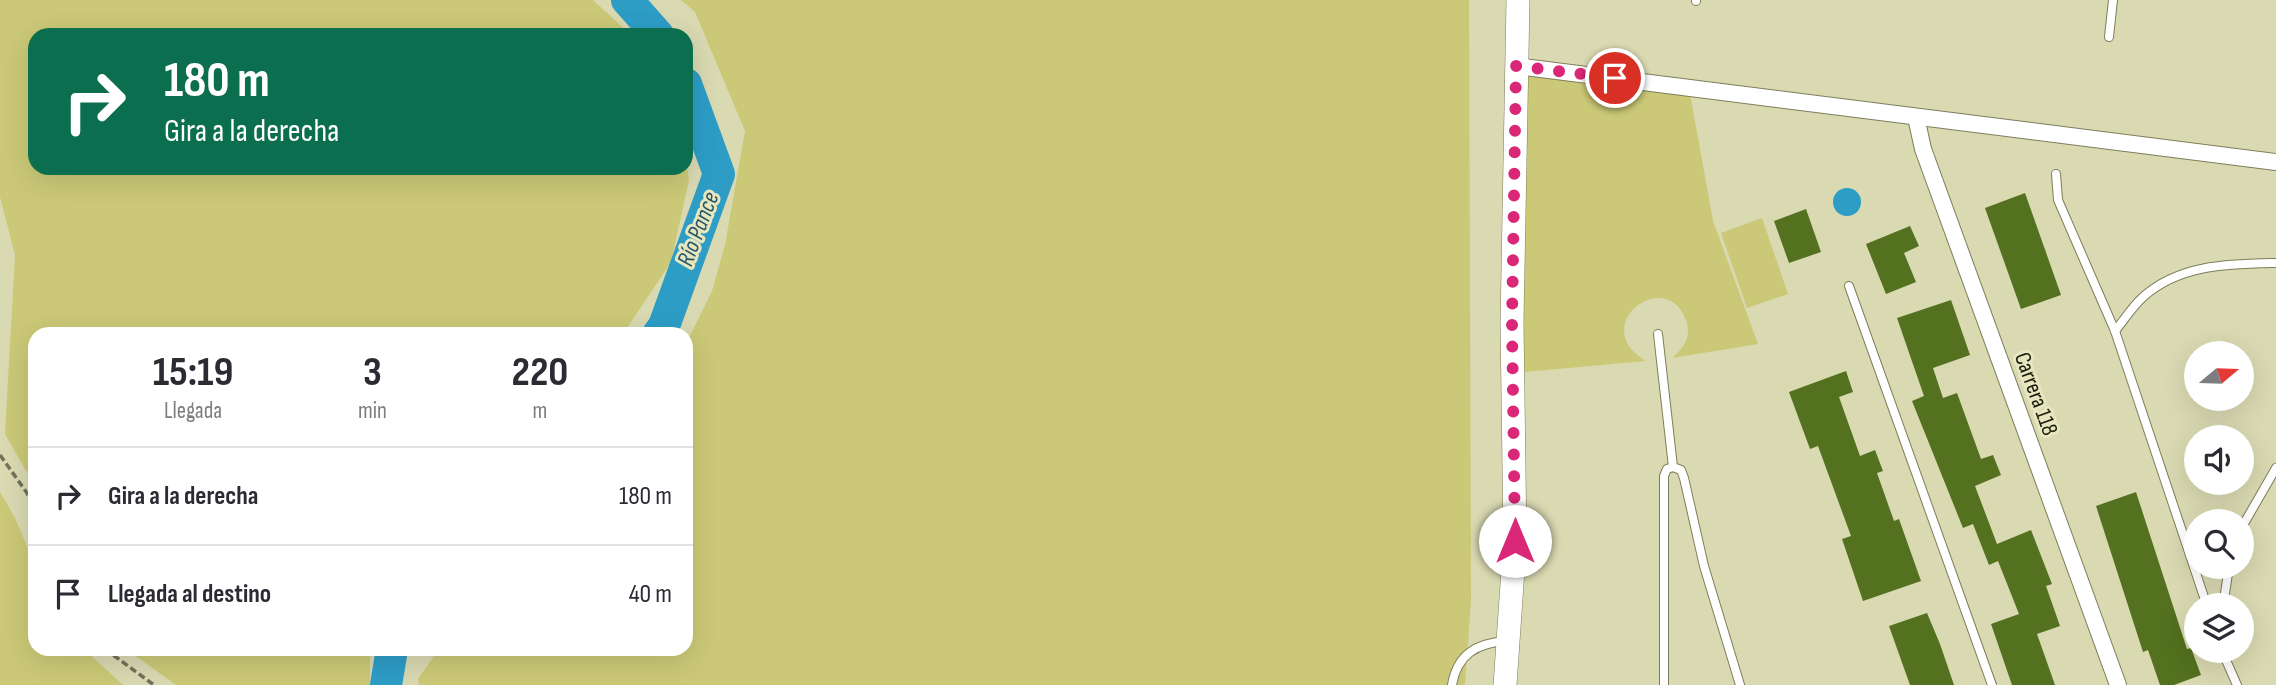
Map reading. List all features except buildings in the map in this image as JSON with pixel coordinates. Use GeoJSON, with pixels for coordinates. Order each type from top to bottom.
{"type":"FeatureCollection","features":[{"type":"Feature","properties":{"kind":"street"},"geometry":{"type":"LineString","coordinates":[[1505,685],[1515,541],[1512,323],[1518,0]]}},
{"type":"Feature","properties":{"kind":"street"},"geometry":{"type":"LineString","coordinates":[[1516,66],[2276,162]]}},
{"type":"Feature","properties":{"kind":"street","name":"Carrera 118"},"geometry":{"type":"LineString","coordinates":[[1916,117],[1923,149],[2118,685]]}},
{"type":"Feature","properties":{"kind":"lane"},"geometry":{"type":"LineString","coordinates":[[2109,37],[2113,0]]}},
{"type":"Feature","properties":{"kind":"lane"},"geometry":{"type":"LineString","coordinates":[[2056,174],[2058,200],[2115,331],[2203,593]]}},
{"type":"Feature","properties":{"kind":"lane"},"geometry":{"type":"LineString","coordinates":[[2115,331],[2143,297],[2180,274],[2219,264],[2276,263]]}},
{"type":"Feature","properties":{"kind":"lane"},"geometry":{"type":"LineString","coordinates":[[1849,286],[1992,685]]}},
{"type":"Feature","properties":{"kind":"lane"},"geometry":{"type":"LineString","coordinates":[[1658,334],[1673,467]]}},
{"type":"Feature","properties":{"kind":"lane"},"geometry":{"type":"LineString","coordinates":[[1664,685],[1664,476],[1673,467]]}},
{"type":"Feature","properties":{"kind":"lane"},"geometry":{"type":"LineString","coordinates":[[1673,467],[1681,470],[1684,478],[1704,566],[1740,685]]}},
{"type":"Feature","properties":{"kind":"lane"},"geometry":{"type":"LineString","coordinates":[[2252,509],[2276,468]]}},
{"type":"Feature","properties":{"kind":"lane"},"geometry":{"type":"LineString","coordinates":[[1452,685],[1456,665],[1470,651],[1485,643],[1509,641]]}},
{"type":"Feature","properties":{"kind":"lane"},"geometry":{"type":"LineString","coordinates":[[2228,663],[2237,685]]}},
{"type":"Feature","properties":{"kind":"path"},"geometry":{"type":"LineString","coordinates":[[0,455],[28,495]]}},
{"type":"Feature","properties":{"kind":"path"},"geometry":{"type":"LineString","coordinates":[[115,656],[154,685]]}},
{"type":"Feature","properties":{"kind":"shaded area"},"geometry":{"type":"Polygon","coordinates":[[[0,0],[593,0],[623,28],[28,28],[28,175],[688,175],[689,180],[671,262],[628,327],[28,327],[28,473],[5,434],[15,255],[0,197],[0,0]]]}},
{"type":"Feature","properties":{"kind":"shaded area"},"geometry":{"type":"Polygon","coordinates":[[[681,0],[1469,0],[1471,600],[1465,685],[419,685],[418,679],[434,656],[693,656],[693,330],[712,291],[725,245],[745,131],[695,12],[681,0]]]}},
{"type":"Feature","properties":{"kind":"shaded area"},"geometry":{"type":"Polygon","coordinates":[[[1516,66],[1689,88],[1713,221],[1758,344],[1672,358],[1686,341],[1688,326],[1676,305],[1663,298],[1649,300],[1636,307],[1627,318],[1624,332],[1630,347],[1646,361],[1514,373],[1516,66]]]}},
{"type":"Feature","properties":{"kind":"shaded area"},"geometry":{"type":"Polygon","coordinates":[[[1762,218],[1788,294],[1747,308],[1721,233],[1762,218]]]}},
{"type":"Feature","properties":{"kind":"shaded area"},"geometry":{"type":"Polygon","coordinates":[[[0,492],[28,549],[28,656],[92,656],[123,685],[0,685],[0,492]]]}},
{"type":"Feature","properties":{"kind":"shaded area"},"geometry":{"type":"Polygon","coordinates":[[[136,656],[370,656],[370,685],[176,685],[136,656]]]}},
{"type":"Feature","properties":{"kind":"water"},"geometry":{"type":"Polygon","coordinates":[[[1847,188],[1857,192],[1861,202],[1857,212],[1847,216],[1837,212],[1833,202],[1837,192],[1847,188]]]}},
{"type":"Feature","properties":{"kind":"waterway","name":"Río Pance"},"geometry":{"type":"LineString","coordinates":[[627,0],[652,28]]}},
{"type":"Feature","properties":{"kind":"waterway","name":"Río Pance"},"geometry":{"type":"LineString","coordinates":[[663,327],[719,174],[693,103]]}},
{"type":"Feature","properties":{"kind":"waterway","name":"Río Pance"},"geometry":{"type":"LineString","coordinates":[[386,685],[391,656]]}},
{"type":"Feature","properties":{"kind":"route"},"geometry":{"type":"LineString","coordinates":[[1515,541],[1512,323],[1516,66],[1615,78]]}}]}
